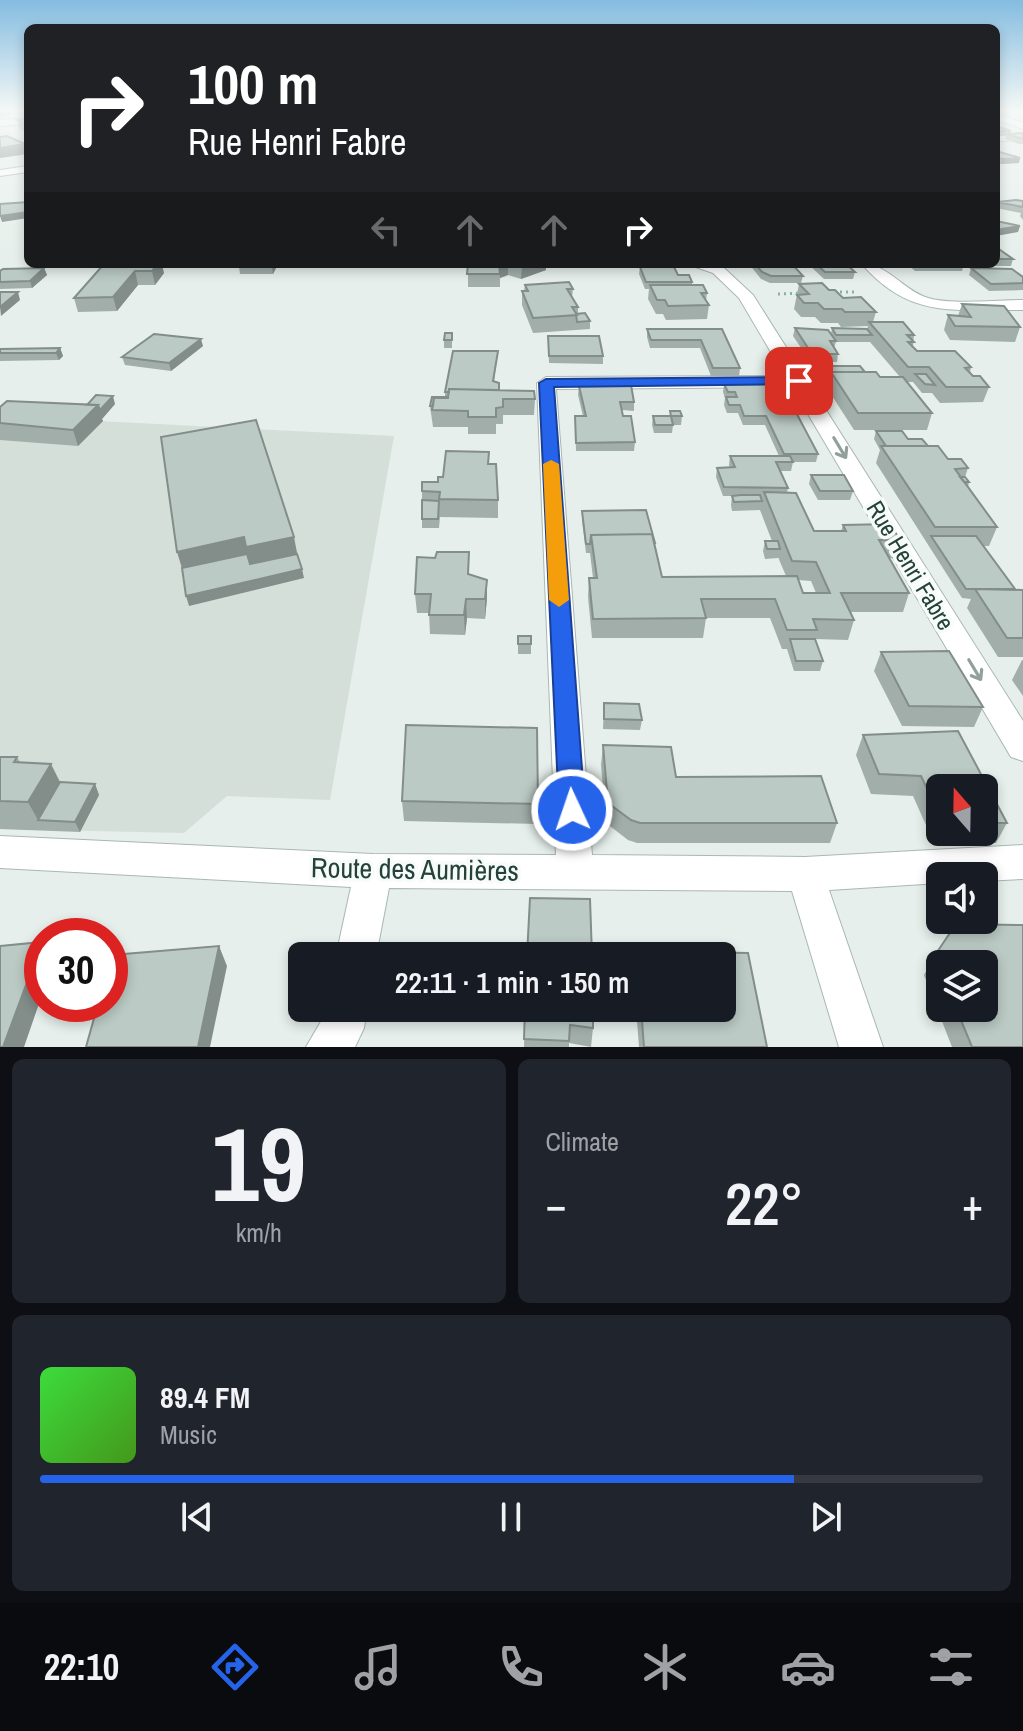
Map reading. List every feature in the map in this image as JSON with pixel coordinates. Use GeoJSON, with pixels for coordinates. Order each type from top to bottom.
{"type":"FeatureCollection","features":[{"type":"Feature","properties":{"kind":"street"},"geometry":{"type":"LineString","coordinates":[[0,173],[24,170]]}},
{"type":"Feature","properties":{"kind":"street","name":"Rue Henri Fabre"},"geometry":{"type":"LineString","coordinates":[[710,268],[718,270],[745,295],[1023,748]]}},
{"type":"Feature","properties":{"kind":"street"},"geometry":{"type":"LineString","coordinates":[[874,268],[900,290],[930,304],[1023,305]]}},
{"type":"Feature","properties":{"kind":"street"},"geometry":{"type":"LineString","coordinates":[[575,871],[546,383],[799,381]]}},
{"type":"Feature","properties":{"kind":"street","name":"Route des Aumières"},"geometry":{"type":"LineString","coordinates":[[0,852],[373,871],[805,874],[1023,862]]}},
{"type":"Feature","properties":{"kind":"street"},"geometry":{"type":"LineString","coordinates":[[359,942],[373,871]]}},
{"type":"Feature","properties":{"kind":"street"},"geometry":{"type":"LineString","coordinates":[[805,874],[861,1047]]}},
{"type":"Feature","properties":{"kind":"street"},"geometry":{"type":"LineString","coordinates":[[328,1047],[343,1022]]}},
{"type":"Feature","properties":{"kind":"path"},"geometry":{"type":"LineString","coordinates":[[822,293],[900,290]]}},
{"type":"Feature","properties":{"kind":"path"},"geometry":{"type":"LineString","coordinates":[[745,295],[807,293]]}},
{"type":"Feature","properties":{"kind":"shaded area"},"geometry":{"type":"Polygon","coordinates":[[[0,416],[394,436],[330,800],[227,796],[184,833],[0,829],[0,416]]]}},
{"type":"Feature","properties":{"kind":"building"},"geometry":{"type":"Polygon","coordinates":[[[1023,201],[1023,207],[1000,203],[1023,201]]]}},
{"type":"Feature","properties":{"kind":"building"},"geometry":{"type":"Polygon","coordinates":[[[24,202],[24,213],[0,216],[0,204],[24,202]]]}},
{"type":"Feature","properties":{"kind":"building"},"geometry":{"type":"Polygon","coordinates":[[[1000,222],[1020,226],[1000,229],[1000,222]]]}},
{"type":"Feature","properties":{"kind":"building"},"geometry":{"type":"Polygon","coordinates":[[[1000,250],[1013,259],[1000,259],[1000,250]]]}},
{"type":"Feature","properties":{"kind":"building"},"geometry":{"type":"Polygon","coordinates":[[[44,268],[30,281],[0,282],[0,271],[3,269],[44,268]]]}},
{"type":"Feature","properties":{"kind":"building"},"geometry":{"type":"Polygon","coordinates":[[[100,268],[155,268],[152,271],[135,271],[113,297],[74,298],[100,268]]]}},
{"type":"Feature","properties":{"kind":"building"},"geometry":{"type":"Polygon","coordinates":[[[468,268],[499,268],[500,274],[467,274],[468,268]]]}},
{"type":"Feature","properties":{"kind":"building"},"geometry":{"type":"Polygon","coordinates":[[[640,268],[674,268],[678,275],[689,275],[692,282],[646,282],[640,268]]]}},
{"type":"Feature","properties":{"kind":"building"},"geometry":{"type":"Polygon","coordinates":[[[758,268],[796,268],[803,276],[771,276],[758,268]]]}},
{"type":"Feature","properties":{"kind":"building"},"geometry":{"type":"Polygon","coordinates":[[[820,268],[850,268],[855,272],[825,272],[820,268]]]}},
{"type":"Feature","properties":{"kind":"building"},"geometry":{"type":"Polygon","coordinates":[[[971,268],[1012,269],[1023,277],[1023,283],[991,284],[971,268]]]}},
{"type":"Feature","properties":{"kind":"building"},"geometry":{"type":"Polygon","coordinates":[[[569,282],[573,289],[567,289],[578,307],[572,307],[577,315],[533,318],[522,291],[528,291],[525,285],[569,282]]]}},
{"type":"Feature","properties":{"kind":"building"},"geometry":{"type":"Polygon","coordinates":[[[822,283],[843,298],[861,297],[876,312],[824,309],[818,303],[804,303],[797,295],[809,294],[799,284],[822,283]]]}},
{"type":"Feature","properties":{"kind":"building"},"geometry":{"type":"Polygon","coordinates":[[[650,285],[703,285],[707,293],[701,293],[709,305],[668,306],[665,300],[657,300],[650,285]]]}},
{"type":"Feature","properties":{"kind":"building"},"geometry":{"type":"Polygon","coordinates":[[[0,292],[18,292],[0,307],[0,292]]]}},
{"type":"Feature","properties":{"kind":"building"},"geometry":{"type":"Polygon","coordinates":[[[962,304],[1004,306],[1020,327],[955,326],[948,315],[971,317],[962,304]]]}},
{"type":"Feature","properties":{"kind":"building"},"geometry":{"type":"Polygon","coordinates":[[[585,313],[590,321],[577,322],[576,314],[585,313]]]}},
{"type":"Feature","properties":{"kind":"building"},"geometry":{"type":"Polygon","coordinates":[[[869,322],[903,322],[914,335],[907,335],[914,342],[908,342],[917,351],[955,351],[971,367],[965,368],[973,376],[980,376],[989,387],[946,387],[929,367],[908,367],[869,322]]]}},
{"type":"Feature","properties":{"kind":"building"},"geometry":{"type":"Polygon","coordinates":[[[795,328],[828,330],[836,341],[830,341],[838,354],[812,354],[795,328]]]}},
{"type":"Feature","properties":{"kind":"building"},"geometry":{"type":"Polygon","coordinates":[[[832,328],[867,329],[872,335],[836,335],[832,328]]]}},
{"type":"Feature","properties":{"kind":"building"},"geometry":{"type":"Polygon","coordinates":[[[647,329],[722,329],[740,368],[713,368],[701,340],[651,340],[647,329]]]}},
{"type":"Feature","properties":{"kind":"building"},"geometry":{"type":"Polygon","coordinates":[[[445,333],[452,333],[452,340],[444,340],[445,333]]]}},
{"type":"Feature","properties":{"kind":"building"},"geometry":{"type":"Polygon","coordinates":[[[154,334],[201,339],[169,363],[122,357],[154,334]]]}},
{"type":"Feature","properties":{"kind":"building"},"geometry":{"type":"Polygon","coordinates":[[[548,336],[599,336],[603,356],[549,356],[548,336]]]}},
{"type":"Feature","properties":{"kind":"building"},"geometry":{"type":"Polygon","coordinates":[[[60,348],[56,353],[0,353],[0,349],[60,348]]]}},
{"type":"Feature","properties":{"kind":"building"},"geometry":{"type":"Polygon","coordinates":[[[453,351],[498,351],[493,381],[499,383],[499,390],[449,389],[445,392],[453,351]]]}},
{"type":"Feature","properties":{"kind":"building"},"geometry":{"type":"Polygon","coordinates":[[[820,366],[860,366],[865,372],[831,372],[829,380],[820,366]]]}},
{"type":"Feature","properties":{"kind":"building"},"geometry":{"type":"Polygon","coordinates":[[[831,372],[876,372],[880,377],[903,377],[932,413],[858,413],[831,372]]]}},
{"type":"Feature","properties":{"kind":"building"},"geometry":{"type":"Polygon","coordinates":[[[915,374],[926,374],[935,385],[925,384],[915,374]]]}},
{"type":"Feature","properties":{"kind":"building"},"geometry":{"type":"Polygon","coordinates":[[[724,384],[781,384],[818,454],[784,454],[766,416],[744,416],[740,405],[729,405],[726,397],[737,397],[735,392],[728,392],[724,384]]]}},
{"type":"Feature","properties":{"kind":"building"},"geometry":{"type":"Polygon","coordinates":[[[631,385],[634,402],[620,402],[623,416],[631,416],[635,442],[576,443],[575,416],[586,416],[579,386],[631,385]]]}},
{"type":"Feature","properties":{"kind":"building"},"geometry":{"type":"Polygon","coordinates":[[[449,389],[534,391],[535,399],[503,399],[503,407],[496,408],[496,417],[468,417],[468,411],[432,410],[434,398],[448,398],[449,389]]]}},
{"type":"Feature","properties":{"kind":"building"},"geometry":{"type":"Polygon","coordinates":[[[96,395],[113,396],[100,410],[98,405],[87,405],[96,395]]]}},
{"type":"Feature","properties":{"kind":"building"},"geometry":{"type":"Polygon","coordinates":[[[7,401],[98,405],[73,430],[0,423],[0,407],[7,401]]]}},
{"type":"Feature","properties":{"kind":"building"},"geometry":{"type":"Polygon","coordinates":[[[670,411],[680,411],[682,416],[671,416],[670,411]]]}},
{"type":"Feature","properties":{"kind":"building"},"geometry":{"type":"Polygon","coordinates":[[[653,416],[671,416],[673,425],[655,425],[653,416]]]}},
{"type":"Feature","properties":{"kind":"building"},"geometry":{"type":"Polygon","coordinates":[[[256,420],[294,537],[246,547],[244,537],[177,552],[161,437],[256,420]]]}},
{"type":"Feature","properties":{"kind":"building"},"geometry":{"type":"Polygon","coordinates":[[[876,431],[902,431],[908,439],[922,439],[928,446],[886,446],[876,431]]]}},
{"type":"Feature","properties":{"kind":"building"},"geometry":{"type":"Polygon","coordinates":[[[881,446],[938,446],[948,459],[961,459],[968,468],[955,469],[997,527],[935,527],[881,446]]]}},
{"type":"Feature","properties":{"kind":"building"},"geometry":{"type":"Polygon","coordinates":[[[446,451],[489,452],[488,464],[496,464],[498,500],[439,499],[440,492],[422,491],[422,482],[438,482],[438,477],[443,477],[446,451]]]}},
{"type":"Feature","properties":{"kind":"building"},"geometry":{"type":"Polygon","coordinates":[[[730,456],[790,456],[793,462],[776,462],[788,488],[724,487],[717,468],[735,467],[730,456]]]}},
{"type":"Feature","properties":{"kind":"building"},"geometry":{"type":"Polygon","coordinates":[[[811,475],[844,475],[853,491],[820,491],[811,475]]]}},
{"type":"Feature","properties":{"kind":"building"},"geometry":{"type":"Polygon","coordinates":[[[764,492],[796,493],[814,531],[846,531],[843,525],[890,524],[900,540],[879,540],[909,593],[841,593],[854,620],[813,619],[817,630],[787,630],[775,599],[701,599],[706,618],[593,619],[589,578],[597,578],[591,535],[652,534],[662,577],[797,576],[803,593],[830,593],[816,562],[792,561],[764,492]]]}},
{"type":"Feature","properties":{"kind":"building"},"geometry":{"type":"Polygon","coordinates":[[[760,495],[762,501],[734,502],[732,496],[760,495]]]}},
{"type":"Feature","properties":{"kind":"building"},"geometry":{"type":"Polygon","coordinates":[[[422,500],[439,501],[438,519],[422,519],[422,500]]]}},
{"type":"Feature","properties":{"kind":"building"},"geometry":{"type":"Polygon","coordinates":[[[646,510],[655,543],[652,534],[591,535],[590,544],[586,544],[582,511],[646,510]]]}},
{"type":"Feature","properties":{"kind":"building"},"geometry":{"type":"Polygon","coordinates":[[[931,536],[976,536],[1015,589],[966,589],[931,536]]]}},
{"type":"Feature","properties":{"kind":"building"},"geometry":{"type":"Polygon","coordinates":[[[765,541],[778,541],[780,549],[767,549],[765,541]]]}},
{"type":"Feature","properties":{"kind":"building"},"geometry":{"type":"Polygon","coordinates":[[[437,552],[469,552],[468,574],[487,580],[485,599],[466,599],[464,615],[429,615],[431,594],[415,594],[417,557],[435,558],[437,552]]]}},
{"type":"Feature","properties":{"kind":"building"},"geometry":{"type":"Polygon","coordinates":[[[247,554],[250,564],[297,554],[302,569],[186,596],[182,568],[247,554]]]}},
{"type":"Feature","properties":{"kind":"building"},"geometry":{"type":"Polygon","coordinates":[[[975,589],[1023,590],[1023,638],[1007,638],[975,589]]]}},
{"type":"Feature","properties":{"kind":"building"},"geometry":{"type":"Polygon","coordinates":[[[518,636],[531,636],[531,644],[518,644],[518,636]]]}},
{"type":"Feature","properties":{"kind":"building"},"geometry":{"type":"Polygon","coordinates":[[[790,639],[815,639],[823,661],[796,661],[790,639]]]}},
{"type":"Feature","properties":{"kind":"building"},"geometry":{"type":"Polygon","coordinates":[[[949,651],[983,707],[909,706],[881,652],[949,651]]]}},
{"type":"Feature","properties":{"kind":"building"},"geometry":{"type":"Polygon","coordinates":[[[604,703],[639,704],[642,720],[604,719],[604,703]]]}},
{"type":"Feature","properties":{"kind":"building"},"geometry":{"type":"Polygon","coordinates":[[[406,725],[537,728],[538,804],[402,801],[406,725]]]}},
{"type":"Feature","properties":{"kind":"building"},"geometry":{"type":"Polygon","coordinates":[[[958,731],[981,774],[926,774],[926,787],[921,776],[879,774],[863,735],[958,731]]]}},
{"type":"Feature","properties":{"kind":"building"},"geometry":{"type":"Polygon","coordinates":[[[603,745],[671,747],[676,777],[821,776],[837,823],[640,823],[631,820],[608,803],[603,745]]]}},
{"type":"Feature","properties":{"kind":"building"},"geometry":{"type":"Polygon","coordinates":[[[0,757],[17,757],[14,762],[51,764],[28,802],[0,801],[0,757]]]}},
{"type":"Feature","properties":{"kind":"building"},"geometry":{"type":"Polygon","coordinates":[[[60,782],[95,784],[75,822],[38,820],[60,782]]]}},
{"type":"Feature","properties":{"kind":"building"},"geometry":{"type":"Polygon","coordinates":[[[998,806],[1007,823],[998,823],[998,806]]]}},
{"type":"Feature","properties":{"kind":"building"},"geometry":{"type":"Polygon","coordinates":[[[530,898],[590,899],[592,942],[528,942],[530,898]]]}},
{"type":"Feature","properties":{"kind":"building"},"geometry":{"type":"Polygon","coordinates":[[[998,925],[1023,925],[1023,1047],[972,1047],[962,1022],[998,1022],[998,950],[938,950],[949,934],[998,934],[998,925]]]}},
{"type":"Feature","properties":{"kind":"building"},"geometry":{"type":"Polygon","coordinates":[[[24,944],[24,990],[3,1047],[0,1047],[0,946],[24,944]]]}},
{"type":"Feature","properties":{"kind":"building"},"geometry":{"type":"Polygon","coordinates":[[[219,946],[198,1047],[86,1047],[93,1022],[128,1022],[128,954],[219,946]]]}},
{"type":"Feature","properties":{"kind":"building"},"geometry":{"type":"Polygon","coordinates":[[[736,953],[748,953],[767,1047],[644,1047],[642,1022],[736,1022],[736,953]]]}},
{"type":"Feature","properties":{"kind":"building"},"geometry":{"type":"Polygon","coordinates":[[[525,1022],[593,1022],[593,1028],[570,1025],[569,1041],[524,1039],[525,1022]]]}},
{"type":"Feature","properties":{"kind":"slow traffic"},"geometry":{"type":"LineString","coordinates":[[551,464],[559,600]]}},
{"type":"Feature","properties":{"kind":"route"},"geometry":{"type":"LineString","coordinates":[[572,810],[546,383],[799,381]]}}]}
